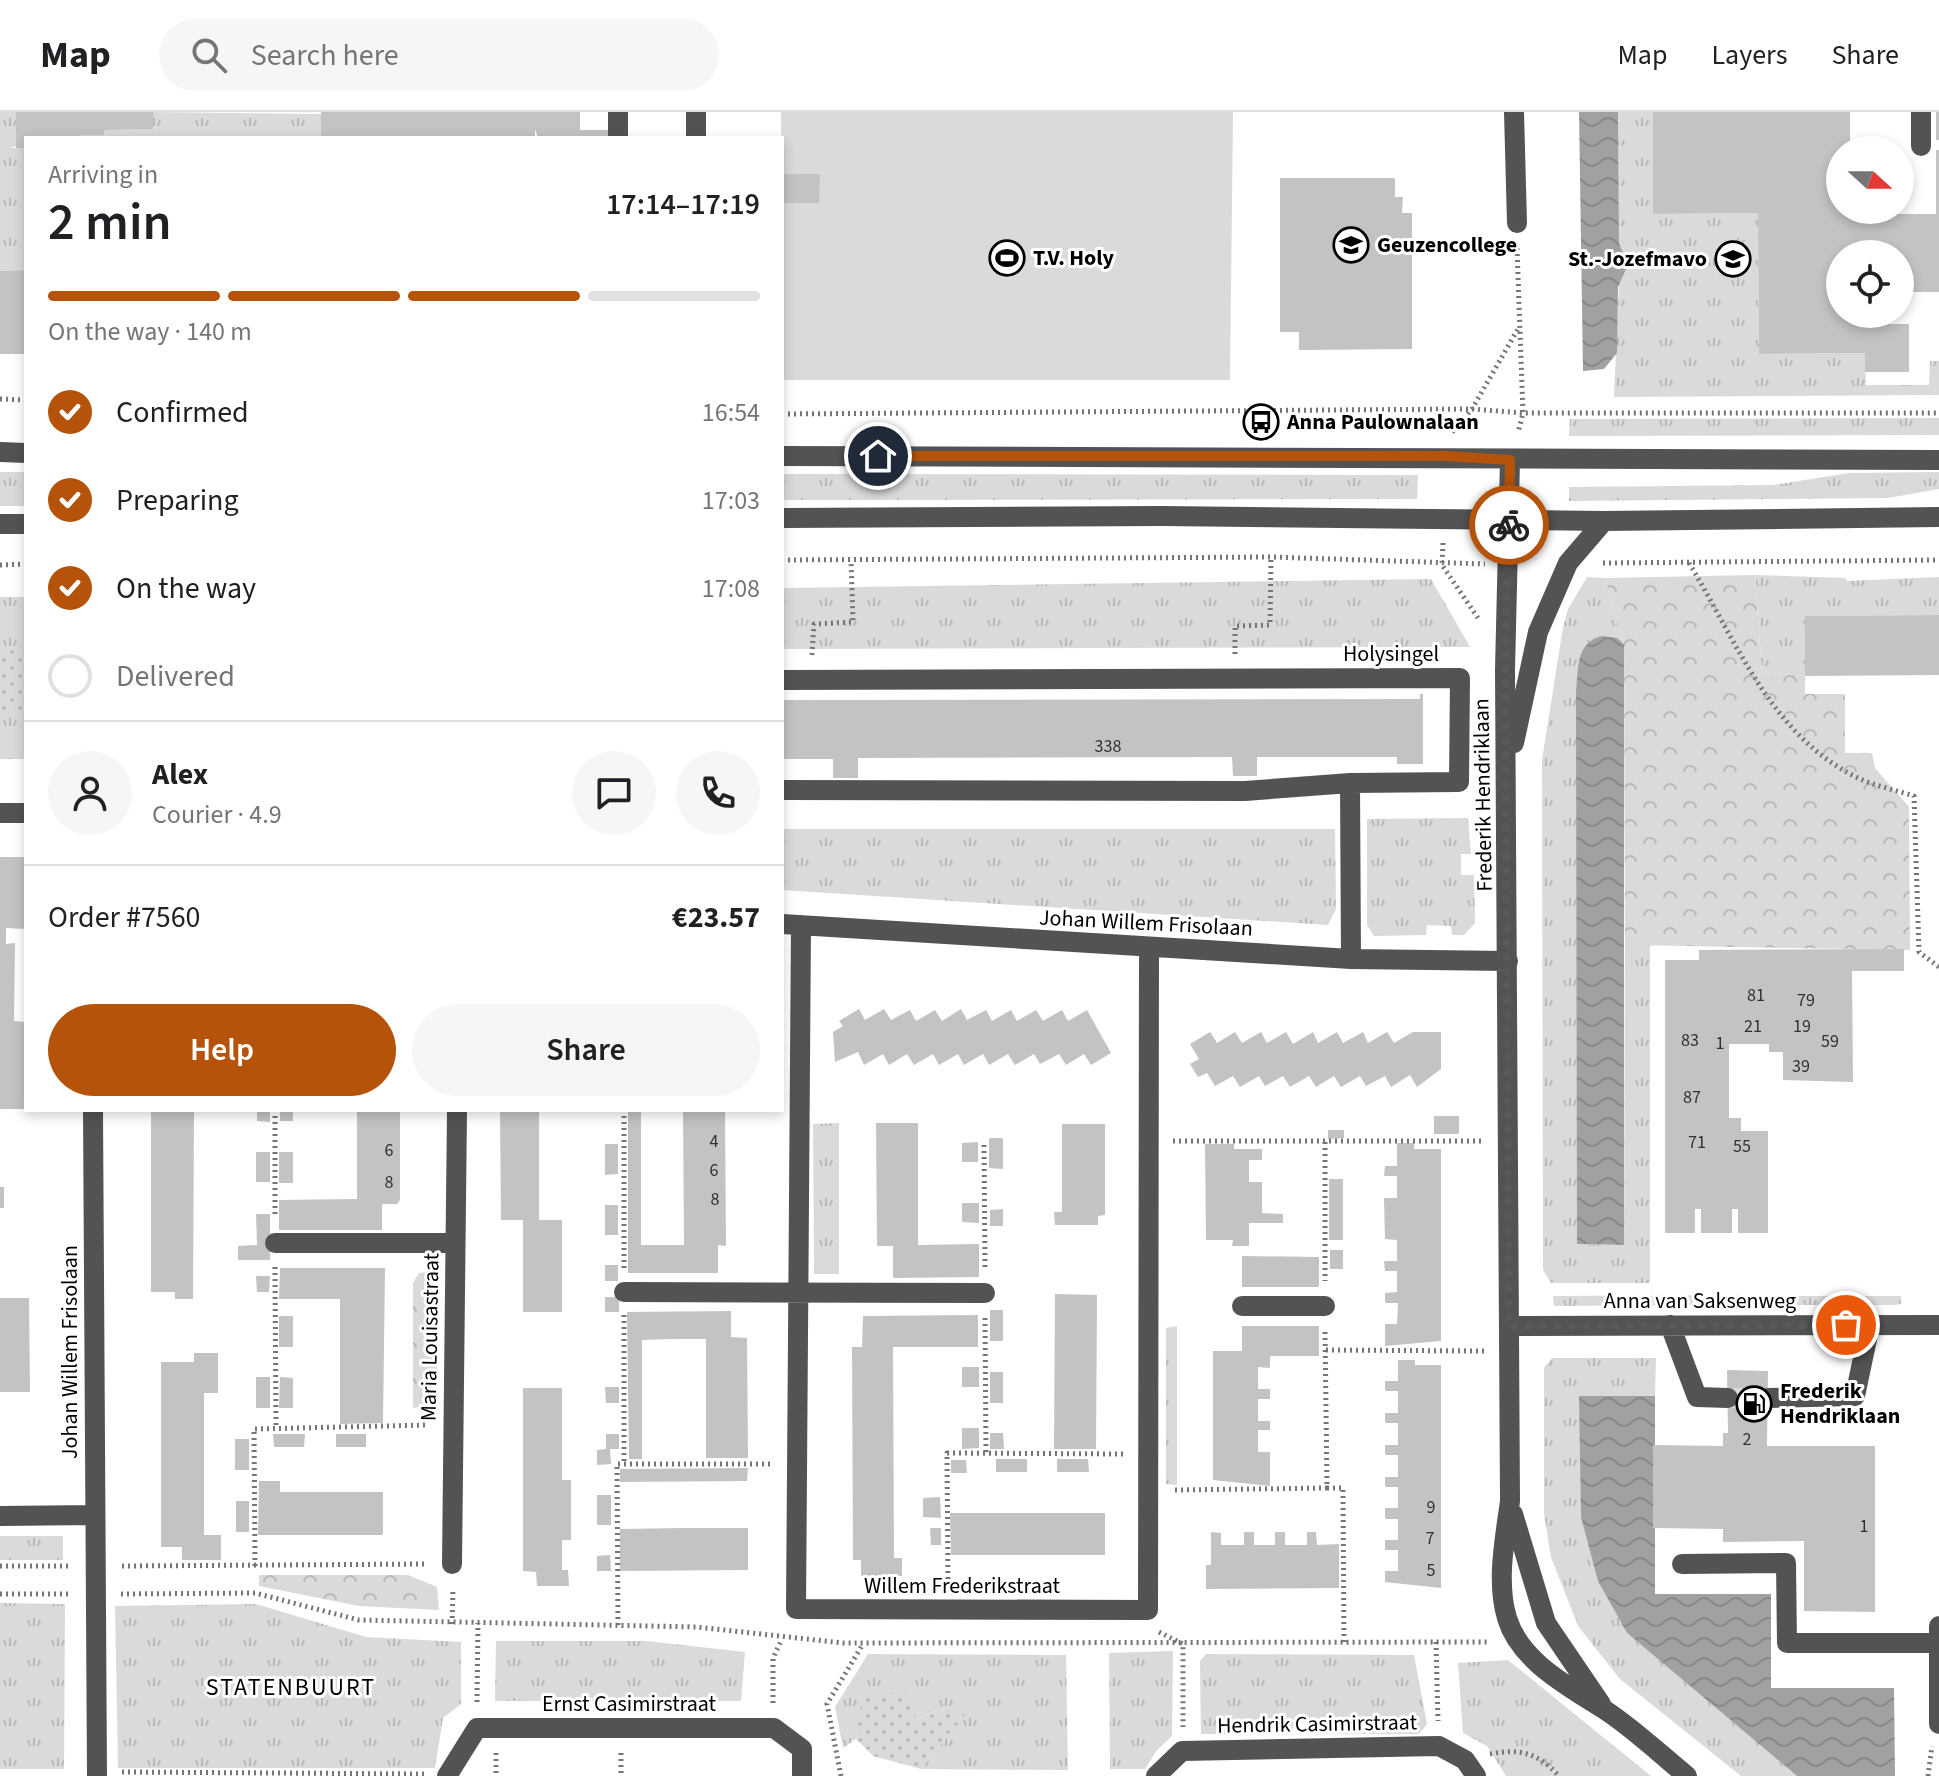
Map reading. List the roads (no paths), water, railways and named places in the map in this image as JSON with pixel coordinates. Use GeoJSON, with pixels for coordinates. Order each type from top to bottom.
{"type":"FeatureCollection","features":[{"type":"Feature","properties":{"kind":"street"},"geometry":{"type":"LineString","coordinates":[[618,112],[618,136]]}},
{"type":"Feature","properties":{"kind":"street"},"geometry":{"type":"LineString","coordinates":[[696,112],[696,136]]}},
{"type":"Feature","properties":{"kind":"street"},"geometry":{"type":"LineString","coordinates":[[1514,112],[1517,223]]}},
{"type":"Feature","properties":{"kind":"street"},"geometry":{"type":"LineString","coordinates":[[1921,112],[1921,146]]}},
{"type":"Feature","properties":{"kind":"street"},"geometry":{"type":"LineString","coordinates":[[0,452],[24,453]]}},
{"type":"Feature","properties":{"kind":"street"},"geometry":{"type":"LineString","coordinates":[[784,456],[1939,460]]}},
{"type":"Feature","properties":{"kind":"street"},"geometry":{"type":"LineString","coordinates":[[1509,519],[1510,460]]}},
{"type":"Feature","properties":{"kind":"street"},"geometry":{"type":"LineString","coordinates":[[784,518],[1604,521],[1939,517]]}},
{"type":"Feature","properties":{"kind":"street","name":"Frederik Hendriklaan"},"geometry":{"type":"LineString","coordinates":[[1509,519],[1506,779],[1510,1501],[1504,1549],[1503,1600],[1507,1621],[1544,1667],[1567,1687],[1606,1710],[1687,1776]]}},
{"type":"Feature","properties":{"kind":"street"},"geometry":{"type":"LineString","coordinates":[[1506,779],[1538,632],[1568,563],[1604,521]]}},
{"type":"Feature","properties":{"kind":"street"},"geometry":{"type":"LineString","coordinates":[[0,524],[24,524]]}},
{"type":"Feature","properties":{"kind":"street","name":"Holysingel"},"geometry":{"type":"LineString","coordinates":[[784,680],[1460,678],[1459,782],[1350,783],[1245,791],[784,790]]}},
{"type":"Feature","properties":{"kind":"street"},"geometry":{"type":"LineString","coordinates":[[1350,783],[1351,959]]}},
{"type":"Feature","properties":{"kind":"street"},"geometry":{"type":"LineString","coordinates":[[0,813],[24,813]]}},
{"type":"Feature","properties":{"kind":"street"},"geometry":{"type":"LineString","coordinates":[[791,924],[796,1295]]}},
{"type":"Feature","properties":{"kind":"street","name":"Johan Willem Frisolaan"},"geometry":{"type":"LineString","coordinates":[[791,924],[1351,959],[1508,961]]}},
{"type":"Feature","properties":{"kind":"street","name":"Willem Frederikstraat"},"geometry":{"type":"LineString","coordinates":[[796,1295],[796,1609],[1148,1610],[1149,948]]}},
{"type":"Feature","properties":{"kind":"street","name":"Johan Willem Frisolaan"},"geometry":{"type":"LineString","coordinates":[[93,1112],[95,1515],[99,1594],[97,1774]]}},
{"type":"Feature","properties":{"kind":"street","name":"Maria Louisastraat"},"geometry":{"type":"LineString","coordinates":[[452,1564],[457,1112]]}},
{"type":"Feature","properties":{"kind":"street"},"geometry":{"type":"LineString","coordinates":[[275,1243],[455,1243]]}},
{"type":"Feature","properties":{"kind":"street"},"geometry":{"type":"LineString","coordinates":[[624,1292],[796,1295],[985,1293]]}},
{"type":"Feature","properties":{"kind":"street"},"geometry":{"type":"LineString","coordinates":[[1242,1306],[1325,1306]]}},
{"type":"Feature","properties":{"kind":"street"},"geometry":{"type":"LineString","coordinates":[[1670,1325],[1697,1397],[1728,1398]]}},
{"type":"Feature","properties":{"kind":"street"},"geometry":{"type":"LineString","coordinates":[[1768,1398],[1855,1396],[1870,1325]]}},
{"type":"Feature","properties":{"kind":"street","name":"Anna van Saksenweg"},"geometry":{"type":"LineString","coordinates":[[1509,1326],[1939,1325]]}},
{"type":"Feature","properties":{"kind":"street","name":"Frederik Hendriklaan"},"geometry":{"type":"LineString","coordinates":[[1510,1501],[1521,1547],[1546,1623],[1606,1710]]}},
{"type":"Feature","properties":{"kind":"street"},"geometry":{"type":"LineString","coordinates":[[0,1516],[95,1515]]}},
{"type":"Feature","properties":{"kind":"street"},"geometry":{"type":"LineString","coordinates":[[1682,1564],[1786,1563],[1787,1643],[1939,1643]]}},
{"type":"Feature","properties":{"kind":"street"},"geometry":{"type":"LineString","coordinates":[[1939,1626],[1939,1724]]}},
{"type":"Feature","properties":{"kind":"street","name":"Ernst Casimirstraat"},"geometry":{"type":"LineString","coordinates":[[447,1775],[477,1728],[774,1728],[802,1749],[802,1776]]}},
{"type":"Feature","properties":{"kind":"street","name":"Hendrik Casimirstraat"},"geometry":{"type":"LineString","coordinates":[[1156,1776],[1182,1751],[1439,1746],[1471,1768]]}},
{"type":"Feature","properties":{"kind":"water"},"geometry":{"type":"Polygon","coordinates":[[[1579,112],[1618,112],[1619,243],[1628,265],[1618,287],[1617,353],[1604,369],[1583,371],[1579,112]]]}},
{"type":"Feature","properties":{"kind":"water"},"geometry":{"type":"Polygon","coordinates":[[[1602,636],[1617,638],[1624,644],[1624,1245],[1577,1244],[1576,691],[1578,665],[1583,650],[1593,639],[1602,636]]]}},
{"type":"Feature","properties":{"kind":"water"},"geometry":{"type":"Polygon","coordinates":[[[1579,1396],[1655,1396],[1655,1594],[1771,1594],[1771,1688],[1894,1688],[1895,1776],[1797,1776],[1627,1633],[1598,1581],[1581,1517],[1579,1396]]]}},
{"type":"Feature","properties":{"kind":"tunnel"},"geometry":{"type":"LineString","coordinates":[[1728,1398],[1768,1398]]}},
{"type":"Feature","properties":{"kind":"place","name":"Geuzencollege"},"geometry":{"type":"Point","coordinates":[1351,245]}},
{"type":"Feature","properties":{"kind":"place","name":"T.V. Holy"},"geometry":{"type":"Point","coordinates":[1007,258]}},
{"type":"Feature","properties":{"kind":"place","name":"St.-Jozefmavo"},"geometry":{"type":"Point","coordinates":[1733,259]}},
{"type":"Feature","properties":{"kind":"place","name":"Anna Paulownalaan"},"geometry":{"type":"Point","coordinates":[1261,422]}},
{"type":"Feature","properties":{"kind":"place","name":"Frederik Hendriklaan"},"geometry":{"type":"Point","coordinates":[1754,1404]}},
{"type":"Feature","properties":{"kind":"district","name":"STATENBUURT"},"geometry":{"type":"Point","coordinates":[291,1687]}}]}
